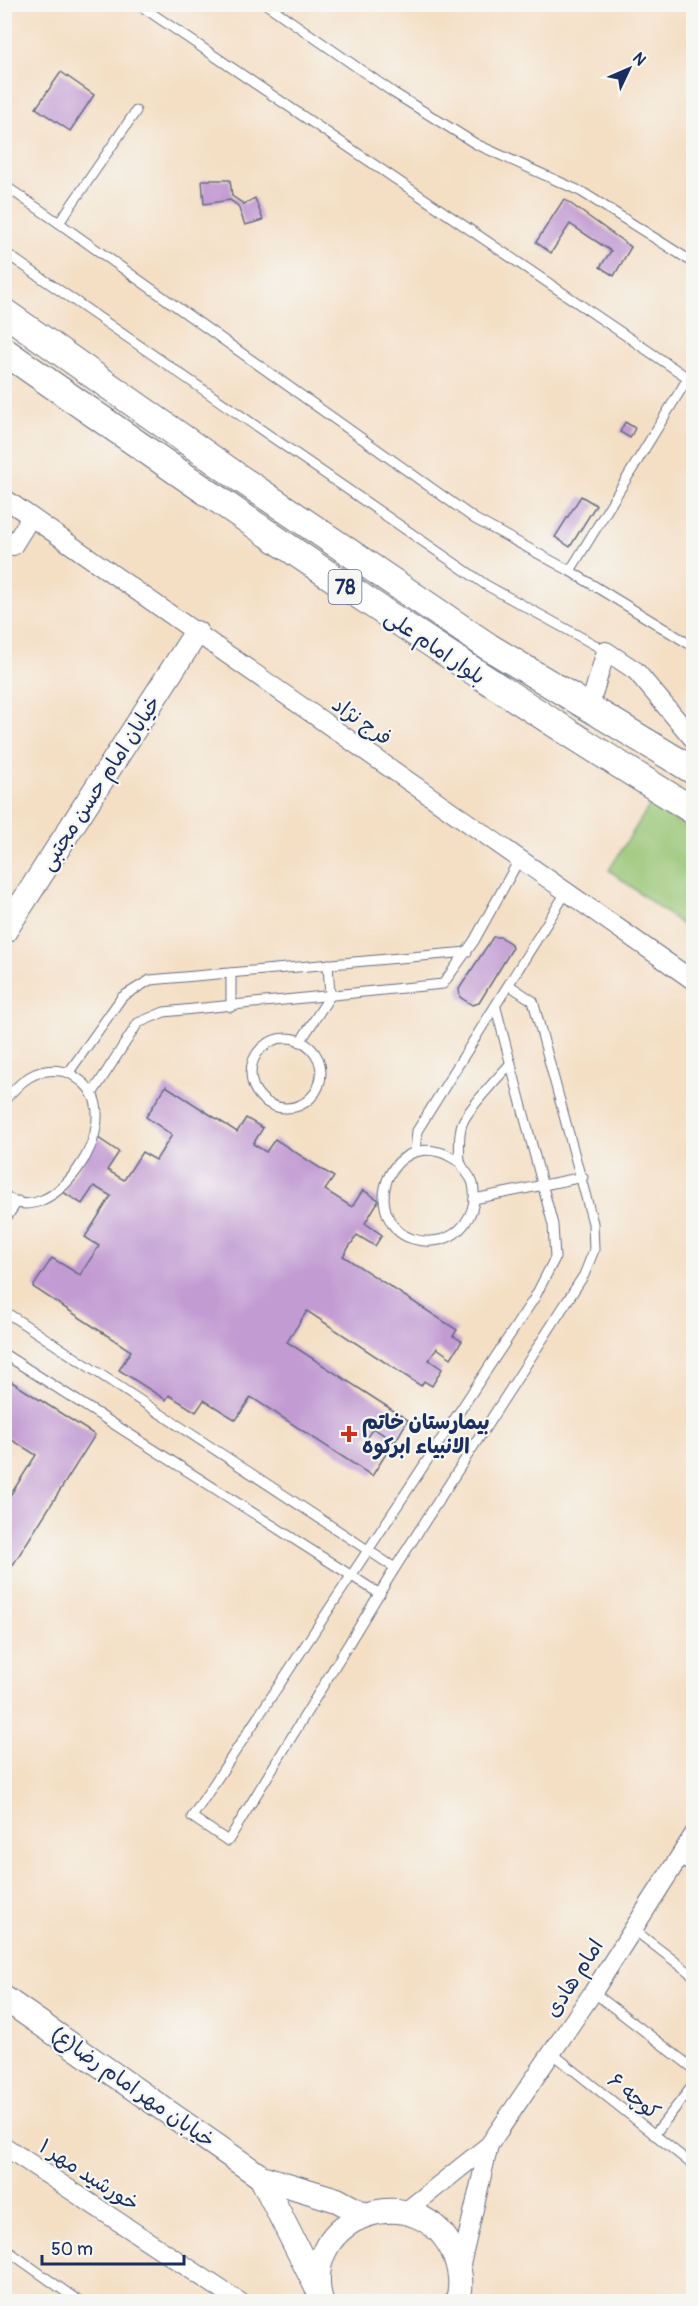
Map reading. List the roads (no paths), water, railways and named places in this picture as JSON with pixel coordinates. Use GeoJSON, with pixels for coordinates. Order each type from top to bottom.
{"type":"FeatureCollection","features":[{"type":"Feature","properties":{"kind":"main road","name":"بلوار امام علی"},"geometry":{"type":"LineString","coordinates":[[4,312],[257,490],[489,647],[693,771]]}},
{"type":"Feature","properties":{"kind":"main road","name":"بلوار امام علی"},"geometry":{"type":"LineString","coordinates":[[4,351],[231,511],[481,678],[693,811]]}},
{"type":"Feature","properties":{"kind":"main road"},"geometry":{"type":"LineString","coordinates":[[640,778],[657,749]]}},
{"type":"Feature","properties":{"kind":"street","name":"فرج نژاد"},"geometry":{"type":"LineString","coordinates":[[4,498],[693,981]]}},
{"type":"Feature","properties":{"kind":"street"},"geometry":{"type":"LineString","coordinates":[[4,540],[13,546],[32,517]]}},
{"type":"Feature","properties":{"kind":"street","name":"خیابان امام حسن مجتبی"},"geometry":{"type":"LineString","coordinates":[[4,932],[196,633]]}},
{"type":"Feature","properties":{"kind":"street"},"geometry":{"type":"LineString","coordinates":[[589,708],[606,651],[636,671],[693,740]]}},
{"type":"Feature","properties":{"kind":"street","name":"امام هادی"},"geometry":{"type":"LineString","coordinates":[[489,2145],[593,1992],[693,1834]]}},
{"type":"Feature","properties":{"kind":"street","name":"خیابان مهر امام رضا(ع)"},"geometry":{"type":"LineString","coordinates":[[4,1998],[261,2177]]}},
{"type":"Feature","properties":{"kind":"street"},"geometry":{"type":"LineString","coordinates":[[405,2212],[489,2145]]}},
{"type":"Feature","properties":{"kind":"street"},"geometry":{"type":"LineString","coordinates":[[462,2299],[460,2269],[489,2145]]}},
{"type":"Feature","properties":{"kind":"street","name":"خورشید مهر ۱"},"geometry":{"type":"LineString","coordinates":[[4,2146],[240,2301]]}},
{"type":"Feature","properties":{"kind":"street"},"geometry":{"type":"LineString","coordinates":[[261,2177],[337,2200],[363,2214]]}},
{"type":"Feature","properties":{"kind":"street"},"geometry":{"type":"LineString","coordinates":[[261,2177],[319,2295]]}},
{"type":"Feature","properties":{"kind":"street"},"geometry":{"type":"LineString","coordinates":[[319,2295],[319,2265],[328,2244],[343,2226],[363,2214],[391,2210],[405,2212],[431,2224],[450,2244],[460,2269]]}},
{"type":"Feature","properties":{"kind":"lane"},"geometry":{"type":"LineString","coordinates":[[138,4],[691,380],[570,571]]}},
{"type":"Feature","properties":{"kind":"lane"},"geometry":{"type":"LineString","coordinates":[[266,4],[394,93],[476,144],[582,192],[693,263]]}},
{"type":"Feature","properties":{"kind":"lane"},"geometry":{"type":"LineString","coordinates":[[59,223],[136,111]]}},
{"type":"Feature","properties":{"kind":"lane"},"geometry":{"type":"LineString","coordinates":[[4,185],[475,519],[570,571],[693,647]]}},
{"type":"Feature","properties":{"kind":"lane"},"geometry":{"type":"LineString","coordinates":[[4,252],[486,585],[606,651]]}},
{"type":"Feature","properties":{"kind":"lane"},"geometry":{"type":"LineString","coordinates":[[92,1094],[138,1023],[164,1012],[443,984],[467,952],[520,858]]}},
{"type":"Feature","properties":{"kind":"lane"},"geometry":{"type":"LineString","coordinates":[[414,1152],[417,1131],[496,1008],[567,891]]}},
{"type":"Feature","properties":{"kind":"lane"},"geometry":{"type":"LineString","coordinates":[[69,1072],[122,997],[150,980],[467,952]]}},
{"type":"Feature","properties":{"kind":"lane"},"geometry":{"type":"LineString","coordinates":[[300,1042],[330,996],[328,964]]}},
{"type":"Feature","properties":{"kind":"lane"},"geometry":{"type":"LineString","coordinates":[[231,973],[231,1007]]}},
{"type":"Feature","properties":{"kind":"lane"},"geometry":{"type":"LineString","coordinates":[[496,1008],[553,1225],[555,1258],[535,1297],[192,1817],[228,1840],[396,1568],[584,1275],[594,1250],[593,1223],[583,1177],[533,1001],[509,985]]}},
{"type":"Feature","properties":{"kind":"lane"},"geometry":{"type":"LineString","coordinates":[[290,1038],[300,1042],[308,1046],[319,1062],[320,1082],[310,1099],[292,1108],[272,1106],[256,1093],[250,1074],[255,1055],[270,1041],[290,1038]]}},
{"type":"Feature","properties":{"kind":"lane"},"geometry":{"type":"LineString","coordinates":[[460,1162],[462,1123],[511,1063]]}},
{"type":"Feature","properties":{"kind":"lane"},"geometry":{"type":"LineString","coordinates":[[4,1194],[28,1204],[47,1199],[69,1180],[85,1158],[95,1136],[99,1112],[90,1088],[69,1072],[48,1069],[30,1075],[5,1098]]}},
{"type":"Feature","properties":{"kind":"lane"},"geometry":{"type":"LineString","coordinates":[[438,1151],[460,1162],[473,1182],[474,1198],[474,1206],[463,1227],[443,1240],[419,1242],[398,1231],[385,1210],[383,1186],[394,1165],[414,1152],[438,1151]]}},
{"type":"Feature","properties":{"kind":"lane"},"geometry":{"type":"LineString","coordinates":[[474,1198],[583,1177]]}},
{"type":"Feature","properties":{"kind":"lane"},"geometry":{"type":"LineString","coordinates":[[4,1221],[18,1201]]}},
{"type":"Feature","properties":{"kind":"lane"},"geometry":{"type":"LineString","coordinates":[[4,1311],[396,1568]]}},
{"type":"Feature","properties":{"kind":"lane"},"geometry":{"type":"LineString","coordinates":[[4,1354],[380,1594]]}},
{"type":"Feature","properties":{"kind":"lane"},"geometry":{"type":"LineString","coordinates":[[677,1857],[693,1870]]}},
{"type":"Feature","properties":{"kind":"lane"},"geometry":{"type":"LineString","coordinates":[[633,1929],[693,1976]]}},
{"type":"Feature","properties":{"kind":"lane"},"geometry":{"type":"LineString","coordinates":[[593,1992],[693,2069]]}},
{"type":"Feature","properties":{"kind":"lane","name":"کوچه ۶"},"geometry":{"type":"LineString","coordinates":[[552,2053],[693,2166]]}},
{"type":"Feature","properties":{"kind":"lane"},"geometry":{"type":"LineString","coordinates":[[654,2134],[693,2084]]}},
{"type":"Feature","properties":{"kind":"lane"},"geometry":{"type":"LineString","coordinates":[[4,2248],[80,2301]]}},
{"type":"Feature","properties":{"kind":"place","name":"بیمارستان خاتم الانبیاء ابرکوه"},"geometry":{"type":"Point","coordinates":[349,1434]}}]}
